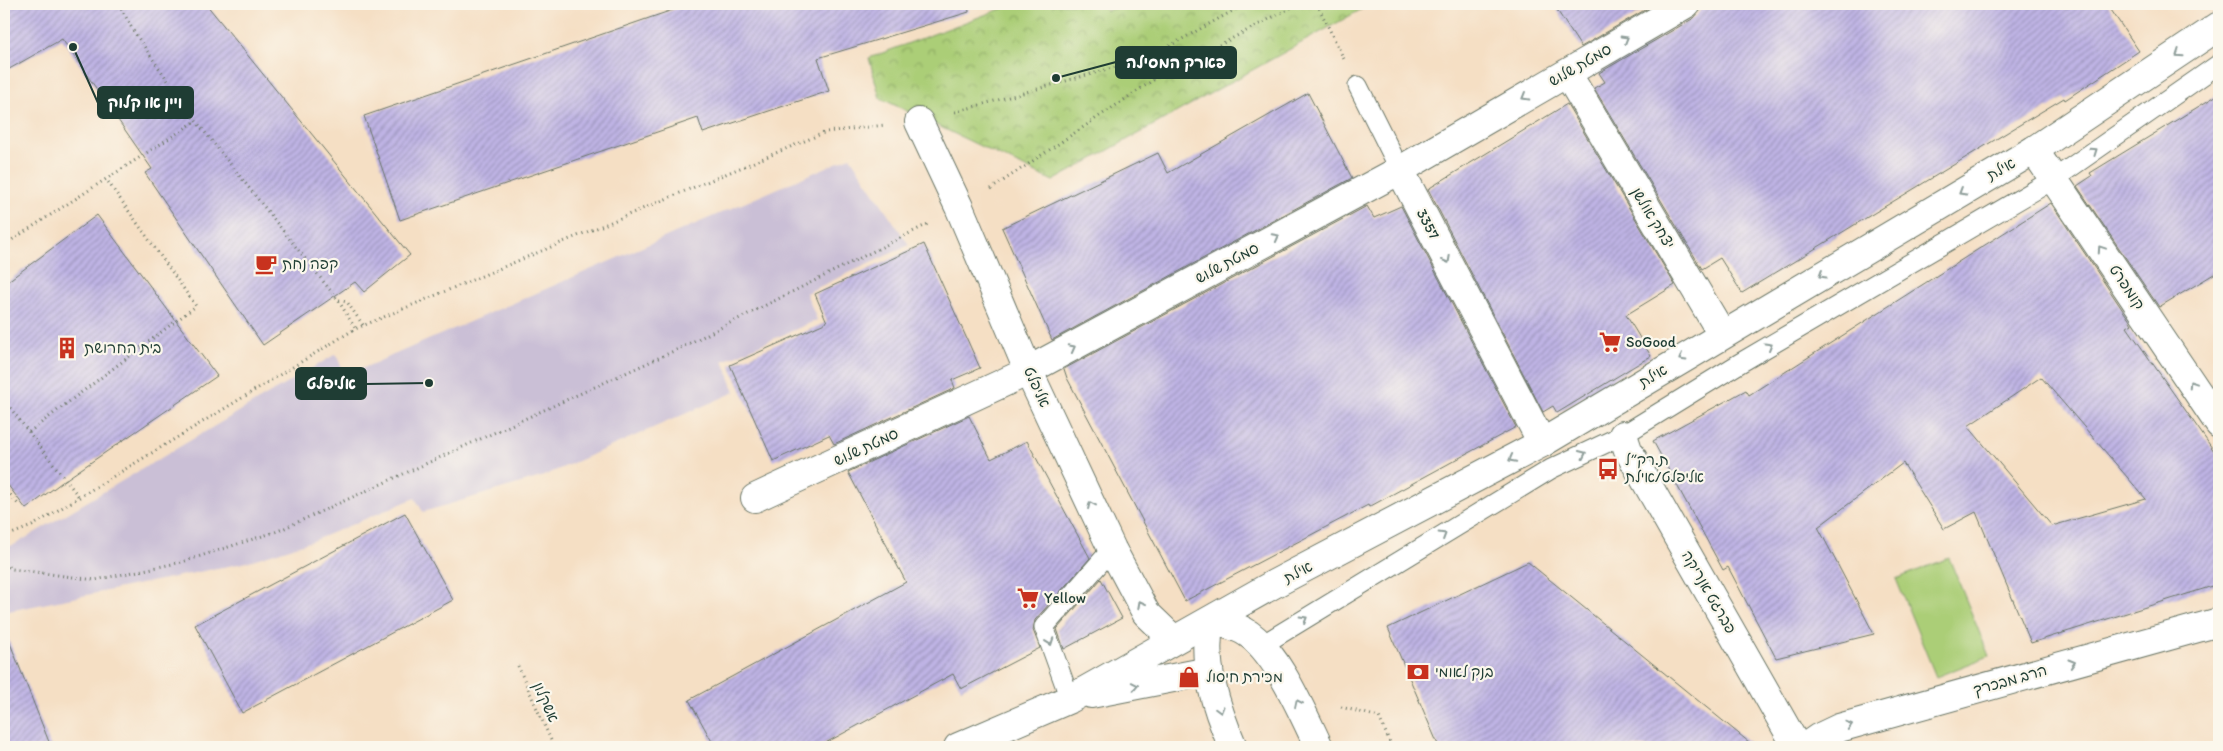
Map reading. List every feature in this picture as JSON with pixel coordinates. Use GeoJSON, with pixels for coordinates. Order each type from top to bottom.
{"type":"FeatureCollection","features":[{"type":"Feature","properties":{"kind":"street","name":"סמטת שלוש"},"geometry":{"type":"LineString","coordinates":[[755,498],[1028,370],[1400,170],[1686,4]]}},
{"type":"Feature","properties":{"kind":"street","name":"אילת"},"geometry":{"type":"LineString","coordinates":[[958,747],[1070,699],[1174,639],[1542,443],[1722,334],[2034,150],[2219,26]]}},
{"type":"Feature","properties":{"kind":"street","name":"יצחק אולשן"},"geometry":{"type":"LineString","coordinates":[[1567,73],[1722,334]]}},
{"type":"Feature","properties":{"kind":"street","name":"אליפלט"},"geometry":{"type":"LineString","coordinates":[[920,122],[959,207],[1028,370],[1112,550],[1146,613],[1174,639]]}},
{"type":"Feature","properties":{"kind":"street","name":"קומפרט"},"geometry":{"type":"LineString","coordinates":[[2034,150],[2219,424]]}},
{"type":"Feature","properties":{"kind":"street","name":"3357"},"geometry":{"type":"LineString","coordinates":[[1400,170],[1542,443]]}},
{"type":"Feature","properties":{"kind":"street","name":"פברגט אנריקה"},"geometry":{"type":"LineString","coordinates":[[1623,435],[1628,450],[1798,747]]}},
{"type":"Feature","properties":{"kind":"street"},"geometry":{"type":"LineString","coordinates":[[1233,747],[1225,727],[1209,671],[1206,649],[1210,621],[1243,630],[1262,645],[1294,695],[1319,747]]}},
{"type":"Feature","properties":{"kind":"street","name":"הרב מבכרך"},"geometry":{"type":"LineString","coordinates":[[1805,747],[1818,738],[1839,728],[2219,622]]}},
{"type":"Feature","properties":{"kind":"street","name":"אילת"},"geometry":{"type":"LineString","coordinates":[[1070,699],[1209,671]]}},
{"type":"Feature","properties":{"kind":"lane"},"geometry":{"type":"LineString","coordinates":[[1262,645],[1551,469],[1623,435],[1740,363],[2054,179],[2219,64]]}},
{"type":"Feature","properties":{"kind":"lane","name":"3357"},"geometry":{"type":"LineString","coordinates":[[1358,86],[1400,170]]}},
{"type":"Feature","properties":{"kind":"lane","name":"יצחק אולשן"},"geometry":{"type":"LineString","coordinates":[[1722,334],[1740,363]]}},
{"type":"Feature","properties":{"kind":"lane"},"geometry":{"type":"LineString","coordinates":[[1070,699],[1044,627],[1112,550]]}},
{"type":"Feature","properties":{"kind":"path"},"geometry":{"type":"LineString","coordinates":[[119,4],[134,32],[196,121],[338,300],[355,328]]}},
{"type":"Feature","properties":{"kind":"path"},"geometry":{"type":"LineString","coordinates":[[4,537],[32,526],[355,328],[826,132],[920,122],[1148,58],[1245,4]]}},
{"type":"Feature","properties":{"kind":"path"},"geometry":{"type":"LineString","coordinates":[[959,207],[977,198],[1158,77],[1298,4]]}},
{"type":"Feature","properties":{"kind":"path"},"geometry":{"type":"LineString","coordinates":[[1317,4],[1358,86]]}},
{"type":"Feature","properties":{"kind":"path"},"geometry":{"type":"LineString","coordinates":[[4,245],[196,121]]}},
{"type":"Feature","properties":{"kind":"path"},"geometry":{"type":"LineString","coordinates":[[29,432],[196,306],[106,179]]}},
{"type":"Feature","properties":{"kind":"path"},"geometry":{"type":"LineString","coordinates":[[4,564],[12,569],[95,580],[182,562],[278,531],[676,350],[923,227]]}},
{"type":"Feature","properties":{"kind":"path"},"geometry":{"type":"LineString","coordinates":[[4,236],[8,241]]}},
{"type":"Feature","properties":{"kind":"path"},"geometry":{"type":"LineString","coordinates":[[338,300],[347,302],[363,325]]}},
{"type":"Feature","properties":{"kind":"path"},"geometry":{"type":"LineString","coordinates":[[4,400],[79,498]]}},
{"type":"Feature","properties":{"kind":"path"},"geometry":{"type":"LineString","coordinates":[[4,487],[18,504]]}},
{"type":"Feature","properties":{"kind":"path","name":"אשקלון"},"geometry":{"type":"LineString","coordinates":[[518,666],[554,747]]}},
{"type":"Feature","properties":{"kind":"path"},"geometry":{"type":"LineString","coordinates":[[1378,717],[1392,747]]}},
{"type":"Feature","properties":{"kind":"shaded area"},"geometry":{"type":"Polygon","coordinates":[[[850,157],[909,245],[806,293],[817,320],[723,361],[735,392],[541,477],[423,512],[415,498],[315,540],[243,563],[4,612],[4,547],[14,545],[336,354],[345,376],[850,157]]]}},
{"type":"Feature","properties":{"kind":"green space"},"geometry":{"type":"Polygon","coordinates":[[[1014,4],[1104,4],[1106,11],[1125,4],[1371,4],[1053,181],[880,98],[869,58],[1014,4]]]}},
{"type":"Feature","properties":{"kind":"green space"},"geometry":{"type":"Polygon","coordinates":[[[1949,558],[1989,656],[1936,677],[1896,579],[1949,558]]]}},
{"type":"Feature","properties":{"kind":"building"},"geometry":{"type":"Polygon","coordinates":[[[4,4],[206,4],[410,255],[364,292],[355,282],[263,345],[145,173],[152,169],[62,39],[4,72],[4,4]]]}},
{"type":"Feature","properties":{"kind":"building"},"geometry":{"type":"Polygon","coordinates":[[[690,4],[968,4],[969,12],[818,58],[829,91],[703,133],[698,118],[400,220],[364,116],[690,4]]]}},
{"type":"Feature","properties":{"kind":"building"},"geometry":{"type":"Polygon","coordinates":[[[1553,4],[1655,4],[1581,47],[1553,4]]]}},
{"type":"Feature","properties":{"kind":"building"},"geometry":{"type":"Polygon","coordinates":[[[1702,4],[2107,4],[2139,51],[2065,100],[2064,98],[1742,293],[1720,258],[1702,269],[1594,88],[1605,82],[1599,73],[1694,18],[1700,11],[1702,4]]]}},
{"type":"Feature","properties":{"kind":"building"},"geometry":{"type":"Polygon","coordinates":[[[1308,93],[1352,178],[1052,340],[1002,228],[1158,153],[1168,173],[1308,93]]]}},
{"type":"Feature","properties":{"kind":"building"},"geometry":{"type":"Polygon","coordinates":[[[2219,94],[2219,271],[2159,307],[2077,186],[2092,176],[2090,173],[2219,94]]]}},
{"type":"Feature","properties":{"kind":"building"},"geometry":{"type":"Polygon","coordinates":[[[1567,104],[1675,285],[1626,315],[1651,356],[1557,413],[1553,406],[1543,412],[1428,189],[1567,104]]]}},
{"type":"Feature","properties":{"kind":"building"},"geometry":{"type":"Polygon","coordinates":[[[2051,203],[2132,324],[2127,327],[2219,458],[2219,584],[2031,643],[1976,512],[1944,529],[1903,463],[1818,527],[1874,634],[1776,658],[1728,567],[1723,570],[1653,441],[1746,390],[1749,395],[2051,203]],[[2041,377],[1968,426],[2052,526],[2146,499],[2041,377]]]}},
{"type":"Feature","properties":{"kind":"building"},"geometry":{"type":"Polygon","coordinates":[[[1367,206],[1374,218],[1401,206],[1516,427],[1369,507],[1368,505],[1185,601],[1067,378],[1064,369],[1367,206]]]}},
{"type":"Feature","properties":{"kind":"building"},"geometry":{"type":"Polygon","coordinates":[[[97,215],[217,376],[65,480],[26,509],[4,480],[4,284],[97,215]]]}},
{"type":"Feature","properties":{"kind":"building"},"geometry":{"type":"Polygon","coordinates":[[[924,244],[980,368],[952,380],[955,388],[834,444],[829,435],[773,461],[730,365],[827,322],[815,294],[924,244]]]}},
{"type":"Feature","properties":{"kind":"building"},"geometry":{"type":"Polygon","coordinates":[[[969,416],[991,459],[1027,441],[1090,558],[1035,620],[1033,630],[1040,648],[961,689],[953,674],[818,747],[715,747],[689,700],[906,582],[848,472],[969,416]]]}},
{"type":"Feature","properties":{"kind":"building"},"geometry":{"type":"Polygon","coordinates":[[[405,513],[453,600],[242,713],[195,625],[405,513]]]}},
{"type":"Feature","properties":{"kind":"building"},"geometry":{"type":"Polygon","coordinates":[[[1528,562],[1755,747],[1439,747],[1388,628],[1528,562]]]}},
{"type":"Feature","properties":{"kind":"building"},"geometry":{"type":"Polygon","coordinates":[[[1101,579],[1122,618],[1064,649],[1057,629],[1101,579]]]}},
{"type":"Feature","properties":{"kind":"building"},"geometry":{"type":"Polygon","coordinates":[[[4,633],[6,633],[51,747],[4,747],[4,633]]]}},
{"type":"Feature","properties":{"kind":"place","name":"ויין או קלוק"},"geometry":{"type":"Point","coordinates":[73,47]}},
{"type":"Feature","properties":{"kind":"place","name":"פארק המסילה"},"geometry":{"type":"Point","coordinates":[1056,78]}},
{"type":"Feature","properties":{"kind":"place","name":"קפה נחת"},"geometry":{"type":"Point","coordinates":[266,264]}},
{"type":"Feature","properties":{"kind":"place","name":"SoGood"},"geometry":{"type":"Point","coordinates":[1610,342]}},
{"type":"Feature","properties":{"kind":"place","name":"בית החרושת"},"geometry":{"type":"Point","coordinates":[67,348]}},
{"type":"Feature","properties":{"kind":"place","name":"אליפלט"},"geometry":{"type":"Point","coordinates":[429,383]}},
{"type":"Feature","properties":{"kind":"place","name":"ת.רק״ל אליפלט/אילת"},"geometry":{"type":"Point","coordinates":[1608,469]}},
{"type":"Feature","properties":{"kind":"place","name":"Yellow"},"geometry":{"type":"Point","coordinates":[1028,598]}},
{"type":"Feature","properties":{"kind":"place","name":"בנק לאומי"},"geometry":{"type":"Point","coordinates":[1418,672]}},
{"type":"Feature","properties":{"kind":"place","name":"מכירת חיסול"},"geometry":{"type":"Point","coordinates":[1189,677]}}]}
